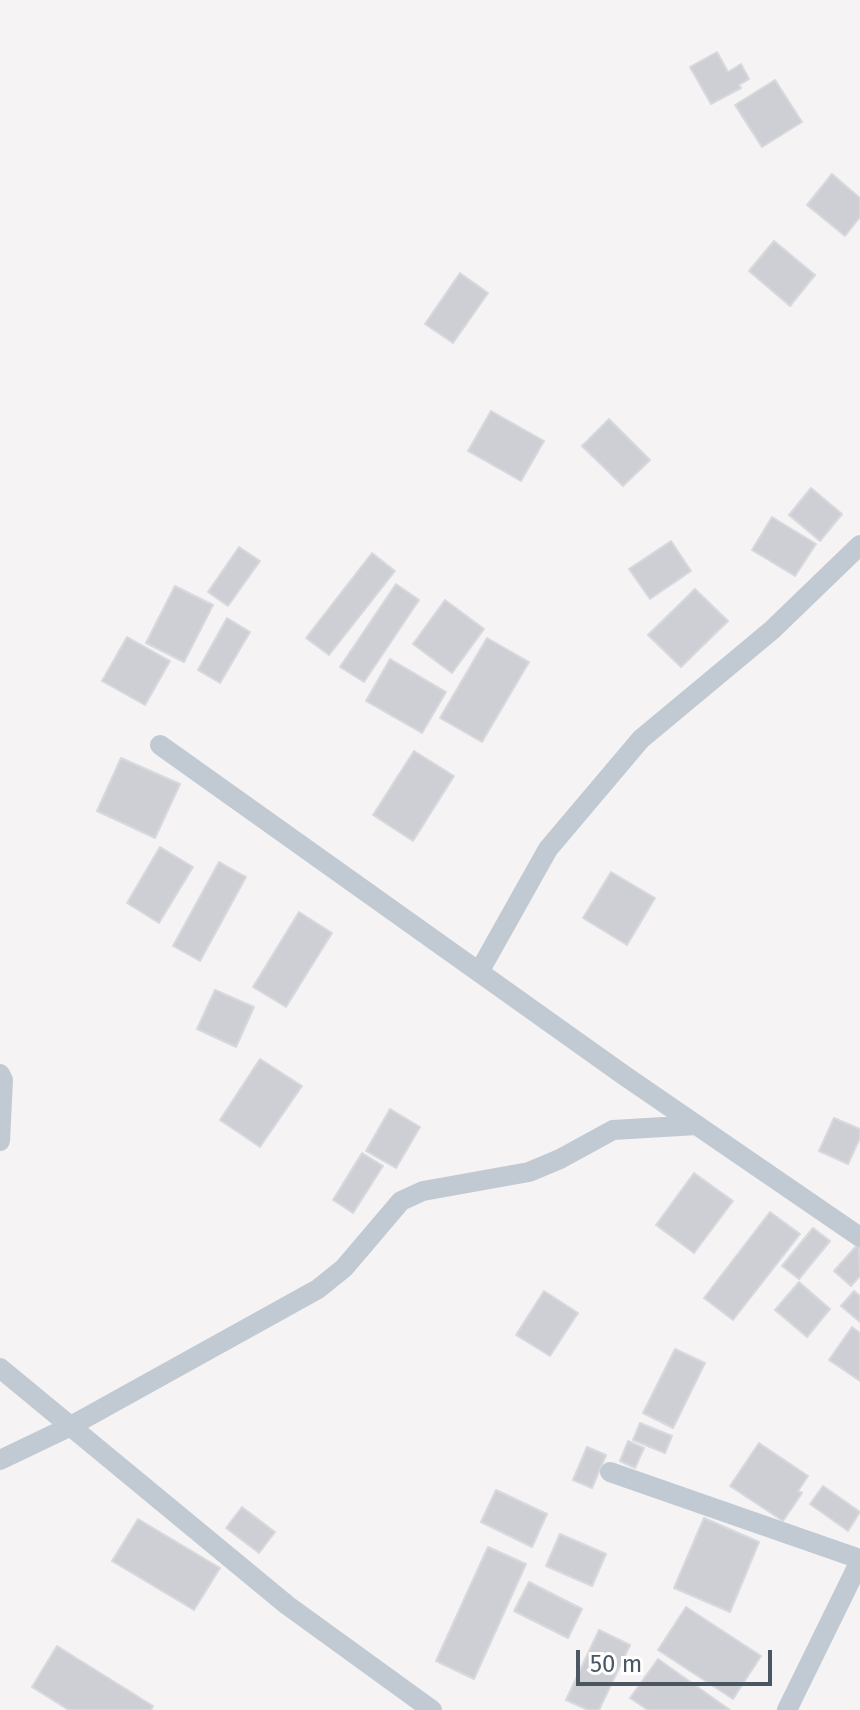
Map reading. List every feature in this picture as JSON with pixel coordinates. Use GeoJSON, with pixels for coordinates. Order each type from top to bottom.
{"type":"FeatureCollection","features":[{"type":"Feature","properties":{"kind":"street"},"geometry":{"type":"LineString","coordinates":[[479,972],[548,849],[641,739],[772,630],[860,545]]}},
{"type":"Feature","properties":{"kind":"street"},"geometry":{"type":"LineString","coordinates":[[160,745],[860,1237]]}},
{"type":"Feature","properties":{"kind":"street"},"geometry":{"type":"LineString","coordinates":[[0,1074],[3,1080],[0,1141]]}},
{"type":"Feature","properties":{"kind":"street"},"geometry":{"type":"LineString","coordinates":[[0,1460],[69,1427],[318,1289],[344,1268],[401,1201],[423,1191],[529,1172],[613,1130],[697,1125]]}},
{"type":"Feature","properties":{"kind":"street"},"geometry":{"type":"LineString","coordinates":[[0,1368],[287,1605],[432,1710]]}},
{"type":"Feature","properties":{"kind":"street"},"geometry":{"type":"LineString","coordinates":[[610,1472],[860,1560],[787,1710]]}},
{"type":"Feature","properties":{"kind":"building"},"geometry":{"type":"Polygon","coordinates":[[[717,52],[728,72],[741,64],[749,79],[739,85],[741,88],[711,104],[690,67],[717,52]]]}},
{"type":"Feature","properties":{"kind":"building"},"geometry":{"type":"Polygon","coordinates":[[[775,80],[802,122],[762,147],[735,105],[775,80]]]}},
{"type":"Feature","properties":{"kind":"building"},"geometry":{"type":"Polygon","coordinates":[[[832,174],[860,198],[860,217],[845,236],[807,205],[832,174]]]}},
{"type":"Feature","properties":{"kind":"building"},"geometry":{"type":"Polygon","coordinates":[[[774,241],[815,275],[790,306],[749,271],[774,241]]]}},
{"type":"Feature","properties":{"kind":"building"},"geometry":{"type":"Polygon","coordinates":[[[460,273],[488,293],[453,343],[425,324],[460,273]]]}},
{"type":"Feature","properties":{"kind":"building"},"geometry":{"type":"Polygon","coordinates":[[[491,411],[544,441],[521,481],[468,451],[491,411]]]}},
{"type":"Feature","properties":{"kind":"building"},"geometry":{"type":"Polygon","coordinates":[[[609,419],[650,460],[623,486],[582,446],[609,419]]]}},
{"type":"Feature","properties":{"kind":"building"},"geometry":{"type":"Polygon","coordinates":[[[811,488],[842,514],[820,541],[789,515],[811,488]]]}},
{"type":"Feature","properties":{"kind":"building"},"geometry":{"type":"Polygon","coordinates":[[[772,517],[816,544],[795,576],[752,550],[772,517]]]}},
{"type":"Feature","properties":{"kind":"building"},"geometry":{"type":"Polygon","coordinates":[[[671,541],[691,571],[650,599],[629,569],[671,541]]]}},
{"type":"Feature","properties":{"kind":"building"},"geometry":{"type":"Polygon","coordinates":[[[239,547],[260,561],[228,606],[208,592],[239,547]]]}},
{"type":"Feature","properties":{"kind":"building"},"geometry":{"type":"Polygon","coordinates":[[[372,553],[395,571],[329,655],[306,638],[372,553]]]}},
{"type":"Feature","properties":{"kind":"building"},"geometry":{"type":"Polygon","coordinates":[[[396,584],[419,600],[364,682],[340,667],[396,584]]]}},
{"type":"Feature","properties":{"kind":"building"},"geometry":{"type":"Polygon","coordinates":[[[175,586],[213,605],[184,662],[146,643],[175,586]]]}},
{"type":"Feature","properties":{"kind":"building"},"geometry":{"type":"Polygon","coordinates":[[[695,589],[728,621],[681,667],[648,635],[695,589]]]}},
{"type":"Feature","properties":{"kind":"building"},"geometry":{"type":"Polygon","coordinates":[[[445,600],[484,629],[452,673],[413,644],[445,600]]]}},
{"type":"Feature","properties":{"kind":"building"},"geometry":{"type":"Polygon","coordinates":[[[227,618],[250,632],[220,683],[198,670],[227,618]]]}},
{"type":"Feature","properties":{"kind":"building"},"geometry":{"type":"Polygon","coordinates":[[[127,637],[170,661],[145,705],[102,681],[127,637]]]}},
{"type":"Feature","properties":{"kind":"building"},"geometry":{"type":"Polygon","coordinates":[[[487,638],[529,662],[482,742],[440,718],[487,638]]]}},
{"type":"Feature","properties":{"kind":"building"},"geometry":{"type":"Polygon","coordinates":[[[390,659],[446,692],[422,733],[366,701],[390,659]]]}},
{"type":"Feature","properties":{"kind":"building"},"geometry":{"type":"Polygon","coordinates":[[[414,751],[454,776],[413,841],[373,815],[414,751]]]}},
{"type":"Feature","properties":{"kind":"building"},"geometry":{"type":"Polygon","coordinates":[[[121,758],[180,784],[155,838],[97,811],[121,758]]]}},
{"type":"Feature","properties":{"kind":"building"},"geometry":{"type":"Polygon","coordinates":[[[160,847],[193,867],[159,923],[127,903],[160,847]]]}},
{"type":"Feature","properties":{"kind":"building"},"geometry":{"type":"Polygon","coordinates":[[[219,862],[246,877],[200,961],[173,946],[219,862]]]}},
{"type":"Feature","properties":{"kind":"building"},"geometry":{"type":"Polygon","coordinates":[[[611,872],[655,898],[627,945],[583,918],[611,872]]]}},
{"type":"Feature","properties":{"kind":"building"},"geometry":{"type":"Polygon","coordinates":[[[299,912],[332,933],[286,1007],[253,987],[299,912]]]}},
{"type":"Feature","properties":{"kind":"building"},"geometry":{"type":"Polygon","coordinates":[[[215,990],[254,1007],[236,1047],[197,1029],[215,990]]]}},
{"type":"Feature","properties":{"kind":"building"},"geometry":{"type":"Polygon","coordinates":[[[260,1059],[302,1086],[260,1147],[220,1120],[260,1059]]]}},
{"type":"Feature","properties":{"kind":"building"},"geometry":{"type":"Polygon","coordinates":[[[390,1109],[420,1127],[396,1168],[366,1151],[390,1109]]]}},
{"type":"Feature","properties":{"kind":"building"},"geometry":{"type":"Polygon","coordinates":[[[834,1118],[860,1129],[860,1138],[848,1164],[819,1151],[834,1118]]]}},
{"type":"Feature","properties":{"kind":"building"},"geometry":{"type":"Polygon","coordinates":[[[362,1153],[383,1166],[353,1213],[333,1200],[362,1153]]]}},
{"type":"Feature","properties":{"kind":"building"},"geometry":{"type":"Polygon","coordinates":[[[694,1173],[733,1201],[694,1253],[656,1225],[694,1173]]]}},
{"type":"Feature","properties":{"kind":"building"},"geometry":{"type":"Polygon","coordinates":[[[770,1212],[800,1234],[733,1320],[704,1298],[770,1212]]]}},
{"type":"Feature","properties":{"kind":"building"},"geometry":{"type":"Polygon","coordinates":[[[813,1228],[830,1241],[799,1279],[782,1266],[813,1228]]]}},
{"type":"Feature","properties":{"kind":"building"},"geometry":{"type":"Polygon","coordinates":[[[859,1243],[860,1276],[851,1286],[834,1271],[859,1243]]]}},
{"type":"Feature","properties":{"kind":"building"},"geometry":{"type":"Polygon","coordinates":[[[799,1282],[830,1309],[807,1337],[775,1310],[799,1282]]]}},
{"type":"Feature","properties":{"kind":"building"},"geometry":{"type":"Polygon","coordinates":[[[544,1291],[578,1313],[550,1356],[516,1335],[544,1291]]]}},
{"type":"Feature","properties":{"kind":"building"},"geometry":{"type":"Polygon","coordinates":[[[854,1291],[860,1296],[860,1322],[841,1306],[854,1291]]]}},
{"type":"Feature","properties":{"kind":"building"},"geometry":{"type":"Polygon","coordinates":[[[852,1327],[860,1333],[860,1381],[829,1360],[852,1327]]]}},
{"type":"Feature","properties":{"kind":"building"},"geometry":{"type":"Polygon","coordinates":[[[675,1349],[705,1363],[673,1428],[643,1413],[675,1349]]]}},
{"type":"Feature","properties":{"kind":"building"},"geometry":{"type":"Polygon","coordinates":[[[640,1423],[672,1436],[665,1453],[633,1440],[640,1423]]]}},
{"type":"Feature","properties":{"kind":"building"},"geometry":{"type":"Polygon","coordinates":[[[628,1441],[644,1448],[635,1468],[620,1461],[628,1441]]]}},
{"type":"Feature","properties":{"kind":"building"},"geometry":{"type":"Polygon","coordinates":[[[759,1443],[808,1476],[798,1491],[802,1493],[783,1521],[730,1486],[759,1443]]]}},
{"type":"Feature","properties":{"kind":"building"},"geometry":{"type":"Polygon","coordinates":[[[587,1447],[606,1455],[592,1488],[573,1480],[587,1447]]]}},
{"type":"Feature","properties":{"kind":"building"},"geometry":{"type":"Polygon","coordinates":[[[823,1486],[860,1512],[848,1531],[810,1504],[823,1486]]]}},
{"type":"Feature","properties":{"kind":"building"},"geometry":{"type":"Polygon","coordinates":[[[496,1490],[547,1514],[532,1547],[481,1522],[496,1490]]]}},
{"type":"Feature","properties":{"kind":"building"},"geometry":{"type":"Polygon","coordinates":[[[242,1507],[275,1532],[259,1553],[226,1528],[242,1507]]]}},
{"type":"Feature","properties":{"kind":"building"},"geometry":{"type":"Polygon","coordinates":[[[704,1518],[759,1542],[730,1612],[674,1588],[704,1518]]]}},
{"type":"Feature","properties":{"kind":"building"},"geometry":{"type":"Polygon","coordinates":[[[138,1519],[220,1568],[194,1610],[112,1561],[138,1519]]]}},
{"type":"Feature","properties":{"kind":"building"},"geometry":{"type":"Polygon","coordinates":[[[560,1534],[606,1554],[592,1586],[546,1566],[560,1534]]]}},
{"type":"Feature","properties":{"kind":"building"},"geometry":{"type":"Polygon","coordinates":[[[488,1547],[526,1564],[474,1679],[436,1661],[488,1547]]]}},
{"type":"Feature","properties":{"kind":"building"},"geometry":{"type":"Polygon","coordinates":[[[529,1582],[582,1609],[568,1638],[514,1611],[529,1582]]]}},
{"type":"Feature","properties":{"kind":"building"},"geometry":{"type":"Polygon","coordinates":[[[686,1607],[761,1656],[733,1699],[658,1650],[686,1607]]]}},
{"type":"Feature","properties":{"kind":"building"},"geometry":{"type":"Polygon","coordinates":[[[599,1630],[630,1645],[599,1710],[588,1710],[566,1700],[599,1630]]]}},
{"type":"Feature","properties":{"kind":"building"},"geometry":{"type":"Polygon","coordinates":[[[57,1646],[153,1706],[151,1710],[69,1710],[32,1687],[57,1646]]]}},
{"type":"Feature","properties":{"kind":"building"},"geometry":{"type":"Polygon","coordinates":[[[658,1659],[730,1710],[648,1710],[630,1698],[658,1659]]]}}]}
